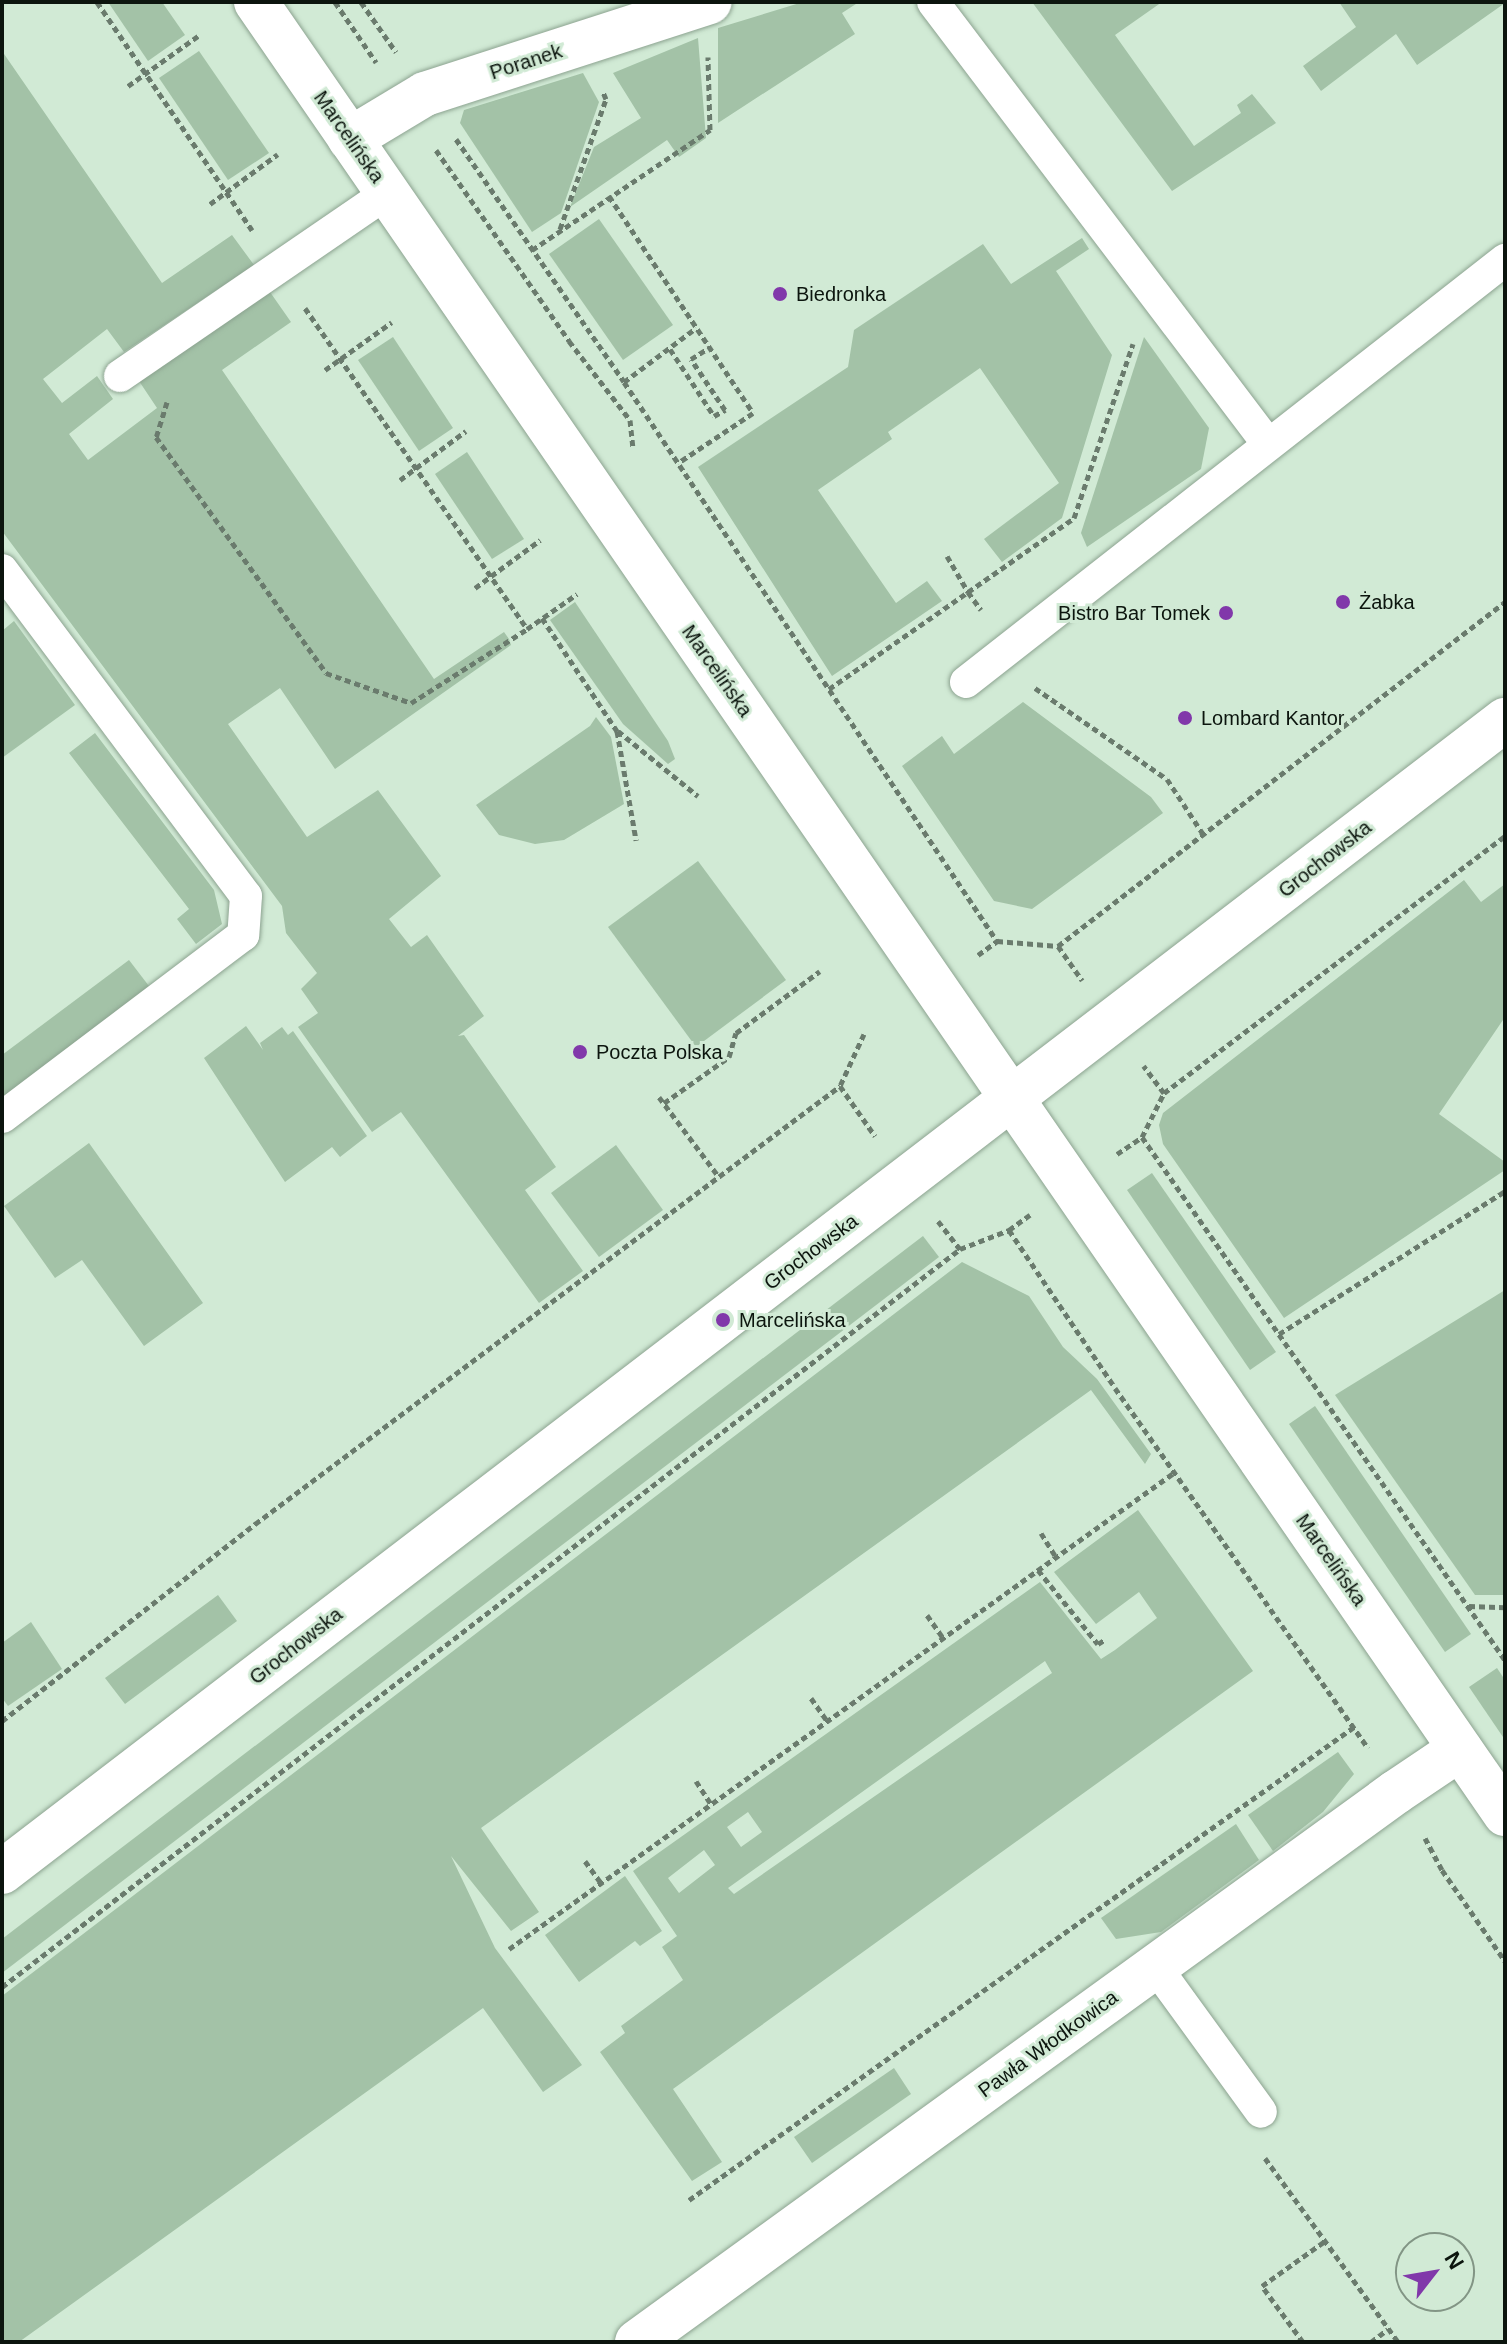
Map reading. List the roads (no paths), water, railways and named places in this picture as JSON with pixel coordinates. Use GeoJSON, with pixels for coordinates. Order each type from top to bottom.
{"type":"FeatureCollection","features":[{"type":"Feature","properties":{"kind":"street","name":"Marcelińska"},"geometry":{"type":"LineString","coordinates":[[256,2],[1505,1814]]}},
{"type":"Feature","properties":{"kind":"street","name":"Poranek"},"geometry":{"type":"LineString","coordinates":[[350,139],[425,94],[710,2]]}},
{"type":"Feature","properties":{"kind":"street","name":"Grochowska"},"geometry":{"type":"LineString","coordinates":[[2,1872],[1505,720]]}},
{"type":"Feature","properties":{"kind":"street","name":"Pawła Włodkowica"},"geometry":{"type":"LineString","coordinates":[[637,2342],[1396,1792],[1460,1749]]}},
{"type":"Feature","properties":{"kind":"lane"},"geometry":{"type":"LineString","coordinates":[[933,2],[1268,444]]}},
{"type":"Feature","properties":{"kind":"lane"},"geometry":{"type":"LineString","coordinates":[[120,376],[387,193]]}},
{"type":"Feature","properties":{"kind":"lane"},"geometry":{"type":"LineString","coordinates":[[966,682],[1505,260]]}},
{"type":"Feature","properties":{"kind":"lane"},"geometry":{"type":"LineString","coordinates":[[2,570],[246,896],[243,935],[2,1117]]}},
{"type":"Feature","properties":{"kind":"lane"},"geometry":{"type":"LineString","coordinates":[[1155,1966],[1261,2112]]}},
{"type":"Feature","properties":{"kind":"place","name":"Biedronka"},"geometry":{"type":"Point","coordinates":[780,294]}},
{"type":"Feature","properties":{"kind":"place","name":"Żabka"},"geometry":{"type":"Point","coordinates":[1343,602]}},
{"type":"Feature","properties":{"kind":"place","name":"Bistro Bar Tomek"},"geometry":{"type":"Point","coordinates":[1226,613]}},
{"type":"Feature","properties":{"kind":"place","name":"Lombard Kantor"},"geometry":{"type":"Point","coordinates":[1185,718]}},
{"type":"Feature","properties":{"kind":"place","name":"Poczta Polska"},"geometry":{"type":"Point","coordinates":[580,1052]}},
{"type":"Feature","properties":{"kind":"place","name":"Marcelińska"},"geometry":{"type":"Point","coordinates":[723,1320]}}]}
